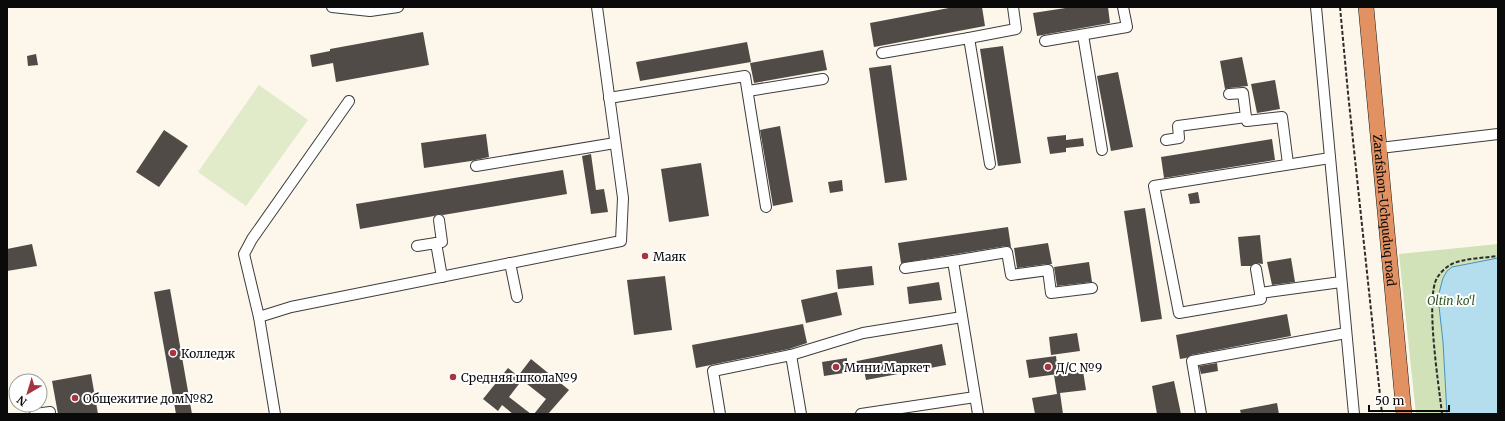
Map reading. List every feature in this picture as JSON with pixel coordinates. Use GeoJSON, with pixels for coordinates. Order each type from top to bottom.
{"type":"FeatureCollection","features":[{"type":"Feature","properties":{"kind":"highway","name":"Zarafshon-Uchquduq road"},"geometry":{"type":"LineString","coordinates":[[1366,7],[1404,414]]}},
{"type":"Feature","properties":{"kind":"street"},"geometry":{"type":"LineString","coordinates":[[332,7],[367,9],[398,7]]}},
{"type":"Feature","properties":{"kind":"street"},"geometry":{"type":"LineString","coordinates":[[259,317],[291,307],[621,241],[623,198],[597,7]]}},
{"type":"Feature","properties":{"kind":"street"},"geometry":{"type":"LineString","coordinates":[[882,53],[1016,29],[1013,7]]}},
{"type":"Feature","properties":{"kind":"street"},"geometry":{"type":"LineString","coordinates":[[1045,41],[1127,27],[1124,7]]}},
{"type":"Feature","properties":{"kind":"street"},"geometry":{"type":"LineString","coordinates":[[1316,7],[1354,414]]}},
{"type":"Feature","properties":{"kind":"street"},"geometry":{"type":"LineString","coordinates":[[1083,35],[1102,150]]}},
{"type":"Feature","properties":{"kind":"street"},"geometry":{"type":"LineString","coordinates":[[969,38],[990,164]]}},
{"type":"Feature","properties":{"kind":"street"},"geometry":{"type":"LineString","coordinates":[[609,98],[745,76],[766,207]]}},
{"type":"Feature","properties":{"kind":"street"},"geometry":{"type":"LineString","coordinates":[[748,91],[823,79]]}},
{"type":"Feature","properties":{"kind":"street"},"geometry":{"type":"LineString","coordinates":[[1229,94],[1244,93],[1247,121],[1282,117],[1288,164]]}},
{"type":"Feature","properties":{"kind":"street"},"geometry":{"type":"LineString","coordinates":[[275,414],[259,317],[244,254],[252,239],[348,101]]}},
{"type":"Feature","properties":{"kind":"street"},"geometry":{"type":"LineString","coordinates":[[1166,140],[1179,138],[1178,126],[1246,117]]}},
{"type":"Feature","properties":{"kind":"street"},"geometry":{"type":"LineString","coordinates":[[1380,148],[1498,134]]}},
{"type":"Feature","properties":{"kind":"street"},"geometry":{"type":"LineString","coordinates":[[476,166],[615,143]]}},
{"type":"Feature","properties":{"kind":"street"},"geometry":{"type":"LineString","coordinates":[[1256,269],[1261,299],[1180,313],[1154,186],[1330,158]]}},
{"type":"Feature","properties":{"kind":"street"},"geometry":{"type":"LineString","coordinates":[[418,246],[442,242],[439,220]]}},
{"type":"Feature","properties":{"kind":"street"},"geometry":{"type":"LineString","coordinates":[[436,243],[442,277]]}},
{"type":"Feature","properties":{"kind":"street"},"geometry":{"type":"LineString","coordinates":[[905,268],[1007,252],[1011,275],[1048,270],[1051,293],[1092,288]]}},
{"type":"Feature","properties":{"kind":"street"},"geometry":{"type":"LineString","coordinates":[[953,261],[978,414]]}},
{"type":"Feature","properties":{"kind":"street"},"geometry":{"type":"LineString","coordinates":[[510,263],[516,298]]}},
{"type":"Feature","properties":{"kind":"street"},"geometry":{"type":"LineString","coordinates":[[1260,293],[1341,282]]}},
{"type":"Feature","properties":{"kind":"street"},"geometry":{"type":"LineString","coordinates":[[720,414],[713,371],[791,355],[863,333],[962,317]]}},
{"type":"Feature","properties":{"kind":"street"},"geometry":{"type":"LineString","coordinates":[[1201,414],[1192,361],[1346,333]]}},
{"type":"Feature","properties":{"kind":"street"},"geometry":{"type":"LineString","coordinates":[[791,355],[801,414]]}},
{"type":"Feature","properties":{"kind":"street"},"geometry":{"type":"LineString","coordinates":[[861,414],[976,397]]}},
{"type":"Feature","properties":{"kind":"street"},"geometry":{"type":"LineString","coordinates":[[35,414],[50,412]]}},
{"type":"Feature","properties":{"kind":"path"},"geometry":{"type":"LineString","coordinates":[[1340,7],[1350,116],[1382,414]]}},
{"type":"Feature","properties":{"kind":"path"},"geometry":{"type":"LineString","coordinates":[[1442,414],[1432,311],[1437,278],[1443,270],[1451,264],[1498,256]]}},
{"type":"Feature","properties":{"kind":"green space"},"geometry":{"type":"Polygon","coordinates":[[[259,85],[308,120],[246,206],[198,172],[259,85]]]}},
{"type":"Feature","properties":{"kind":"green space","name":"Oltin ko‘l"},"geometry":{"type":"Polygon","coordinates":[[[1498,244],[1498,414],[1416,414],[1399,254],[1498,244]]]}},
{"type":"Feature","properties":{"kind":"water"},"geometry":{"type":"Polygon","coordinates":[[[1498,258],[1498,414],[1447,414],[1443,342],[1438,297],[1443,278],[1447,271],[1452,267],[1498,258]]]}},
{"type":"Feature","properties":{"kind":"building"},"geometry":{"type":"Polygon","coordinates":[[[954,7],[982,7],[985,26],[874,47],[870,23],[954,7]]]}},
{"type":"Feature","properties":{"kind":"building"},"geometry":{"type":"Polygon","coordinates":[[[1072,7],[1108,7],[1110,23],[1037,36],[1033,13],[1072,7]]]}},
{"type":"Feature","properties":{"kind":"building"},"geometry":{"type":"Polygon","coordinates":[[[423,32],[429,65],[336,82],[333,63],[312,67],[310,55],[330,51],[330,49],[423,32]]]}},
{"type":"Feature","properties":{"kind":"building"},"geometry":{"type":"Polygon","coordinates":[[[747,42],[751,62],[640,81],[636,62],[747,42]]]}},
{"type":"Feature","properties":{"kind":"building"},"geometry":{"type":"Polygon","coordinates":[[[1003,46],[1021,163],[998,166],[980,49],[1003,46]]]}},
{"type":"Feature","properties":{"kind":"building"},"geometry":{"type":"Polygon","coordinates":[[[823,50],[827,70],[754,83],[750,63],[823,50]]]}},
{"type":"Feature","properties":{"kind":"building"},"geometry":{"type":"Polygon","coordinates":[[[36,54],[38,65],[28,66],[27,56],[36,54]]]}},
{"type":"Feature","properties":{"kind":"building"},"geometry":{"type":"Polygon","coordinates":[[[1242,57],[1248,86],[1225,89],[1220,61],[1242,57]]]}},
{"type":"Feature","properties":{"kind":"building"},"geometry":{"type":"Polygon","coordinates":[[[891,65],[907,180],[885,183],[869,68],[891,65]]]}},
{"type":"Feature","properties":{"kind":"building"},"geometry":{"type":"Polygon","coordinates":[[[1118,72],[1133,147],[1111,151],[1097,76],[1118,72]]]}},
{"type":"Feature","properties":{"kind":"building"},"geometry":{"type":"Polygon","coordinates":[[[1275,80],[1280,109],[1257,113],[1251,84],[1275,80]]]}},
{"type":"Feature","properties":{"kind":"building"},"geometry":{"type":"Polygon","coordinates":[[[780,126],[793,202],[773,206],[760,130],[780,126]]]}},
{"type":"Feature","properties":{"kind":"building"},"geometry":{"type":"Polygon","coordinates":[[[164,130],[188,146],[159,187],[136,172],[164,130]]]}},
{"type":"Feature","properties":{"kind":"building"},"geometry":{"type":"Polygon","coordinates":[[[486,134],[489,157],[424,168],[421,143],[486,134]]]}},
{"type":"Feature","properties":{"kind":"building"},"geometry":{"type":"Polygon","coordinates":[[[1066,135],[1066,140],[1083,138],[1084,146],[1066,148],[1066,152],[1050,154],[1047,137],[1066,135]]]}},
{"type":"Feature","properties":{"kind":"building"},"geometry":{"type":"Polygon","coordinates":[[[1272,139],[1275,160],[1164,178],[1161,157],[1272,139]]]}},
{"type":"Feature","properties":{"kind":"building"},"geometry":{"type":"Polygon","coordinates":[[[591,154],[596,190],[604,189],[608,212],[591,214],[582,156],[591,154]]]}},
{"type":"Feature","properties":{"kind":"building"},"geometry":{"type":"Polygon","coordinates":[[[701,163],[709,216],[669,222],[661,169],[701,163]]]}},
{"type":"Feature","properties":{"kind":"building"},"geometry":{"type":"Polygon","coordinates":[[[563,170],[567,194],[443,215],[438,214],[434,216],[360,229],[356,204],[563,170]]]}},
{"type":"Feature","properties":{"kind":"building"},"geometry":{"type":"Polygon","coordinates":[[[842,180],[843,191],[830,193],[828,182],[842,180]]]}},
{"type":"Feature","properties":{"kind":"building"},"geometry":{"type":"Polygon","coordinates":[[[1198,192],[1200,203],[1190,204],[1188,194],[1198,192]]]}},
{"type":"Feature","properties":{"kind":"building"},"geometry":{"type":"Polygon","coordinates":[[[1145,208],[1162,319],[1141,322],[1124,211],[1145,208]]]}},
{"type":"Feature","properties":{"kind":"building"},"geometry":{"type":"Polygon","coordinates":[[[1008,227],[1011,247],[1006,246],[901,263],[898,243],[1008,227]]]}},
{"type":"Feature","properties":{"kind":"building"},"geometry":{"type":"Polygon","coordinates":[[[1260,235],[1263,264],[1255,263],[1251,266],[1241,266],[1238,237],[1260,235]]]}},
{"type":"Feature","properties":{"kind":"building"},"geometry":{"type":"Polygon","coordinates":[[[1048,243],[1052,264],[1017,268],[1014,248],[1048,243]]]}},
{"type":"Feature","properties":{"kind":"building"},"geometry":{"type":"Polygon","coordinates":[[[32,244],[37,266],[7,271],[7,249],[32,244]]]}},
{"type":"Feature","properties":{"kind":"building"},"geometry":{"type":"Polygon","coordinates":[[[1291,258],[1295,282],[1272,285],[1267,262],[1291,258]]]}},
{"type":"Feature","properties":{"kind":"building"},"geometry":{"type":"Polygon","coordinates":[[[1089,262],[1092,282],[1057,286],[1054,267],[1089,262]]]}},
{"type":"Feature","properties":{"kind":"building"},"geometry":{"type":"Polygon","coordinates":[[[872,266],[874,285],[838,289],[836,270],[872,266]]]}},
{"type":"Feature","properties":{"kind":"building"},"geometry":{"type":"Polygon","coordinates":[[[665,276],[672,330],[634,335],[627,280],[665,276]]]}},
{"type":"Feature","properties":{"kind":"building"},"geometry":{"type":"Polygon","coordinates":[[[939,282],[942,300],[909,304],[907,287],[939,282]]]}},
{"type":"Feature","properties":{"kind":"building","name":"Колледж"},"geometry":{"type":"Polygon","coordinates":[[[170,289],[192,414],[176,414],[154,292],[170,289]]]}},
{"type":"Feature","properties":{"kind":"building"},"geometry":{"type":"Polygon","coordinates":[[[837,292],[842,315],[806,323],[801,300],[837,292]]]}},
{"type":"Feature","properties":{"kind":"building"},"geometry":{"type":"Polygon","coordinates":[[[1287,314],[1291,336],[1191,355],[1180,359],[1176,335],[1287,314]]]}},
{"type":"Feature","properties":{"kind":"building"},"geometry":{"type":"Polygon","coordinates":[[[803,324],[807,343],[789,349],[696,368],[692,345],[803,324]]]}},
{"type":"Feature","properties":{"kind":"building"},"geometry":{"type":"Polygon","coordinates":[[[1077,333],[1080,351],[1051,355],[1049,337],[1077,333]]]}},
{"type":"Feature","properties":{"kind":"building"},"geometry":{"type":"Polygon","coordinates":[[[942,344],[946,365],[866,380],[864,370],[824,376],[822,362],[847,358],[847,363],[942,344]]]}},
{"type":"Feature","properties":{"kind":"building"},"geometry":{"type":"Polygon","coordinates":[[[1056,356],[1058,374],[1029,378],[1026,360],[1056,356]]]}},
{"type":"Feature","properties":{"kind":"building"},"geometry":{"type":"Polygon","coordinates":[[[531,359],[569,390],[548,414],[534,414],[546,399],[522,380],[509,397],[531,414],[513,414],[502,405],[498,411],[483,399],[508,368],[518,376],[531,359]]]}},
{"type":"Feature","properties":{"kind":"building"},"geometry":{"type":"Polygon","coordinates":[[[1217,363],[1218,371],[1201,374],[1199,366],[1217,363]]]}},
{"type":"Feature","properties":{"kind":"building"},"geometry":{"type":"Polygon","coordinates":[[[1083,371],[1086,390],[1060,393],[1063,414],[1035,414],[1032,398],[1057,394],[1054,375],[1083,371]]]}},
{"type":"Feature","properties":{"kind":"building","name":"Общежитие дом№82"},"geometry":{"type":"Polygon","coordinates":[[[91,374],[98,414],[58,414],[52,381],[91,374]]]}},
{"type":"Feature","properties":{"kind":"building"},"geometry":{"type":"Polygon","coordinates":[[[1174,381],[1181,414],[1157,414],[1152,386],[1174,381]]]}},
{"type":"Feature","properties":{"kind":"building"},"geometry":{"type":"Polygon","coordinates":[[[1277,403],[1279,414],[1241,414],[1240,410],[1277,403]]]}},
{"type":"Feature","properties":{"kind":"place","name":"Маяк"},"geometry":{"type":"Point","coordinates":[645,256]}},
{"type":"Feature","properties":{"kind":"place","name":"Колледж"},"geometry":{"type":"Point","coordinates":[173,353]}},
{"type":"Feature","properties":{"kind":"place","name":"Мини Маркет"},"geometry":{"type":"Point","coordinates":[836,367]}},
{"type":"Feature","properties":{"kind":"place","name":"Д/С №9"},"geometry":{"type":"Point","coordinates":[1048,367]}},
{"type":"Feature","properties":{"kind":"place","name":"Средняя школа№9"},"geometry":{"type":"Point","coordinates":[453,377]}},
{"type":"Feature","properties":{"kind":"place","name":"Общежитие дом№82"},"geometry":{"type":"Point","coordinates":[75,398]}}]}
